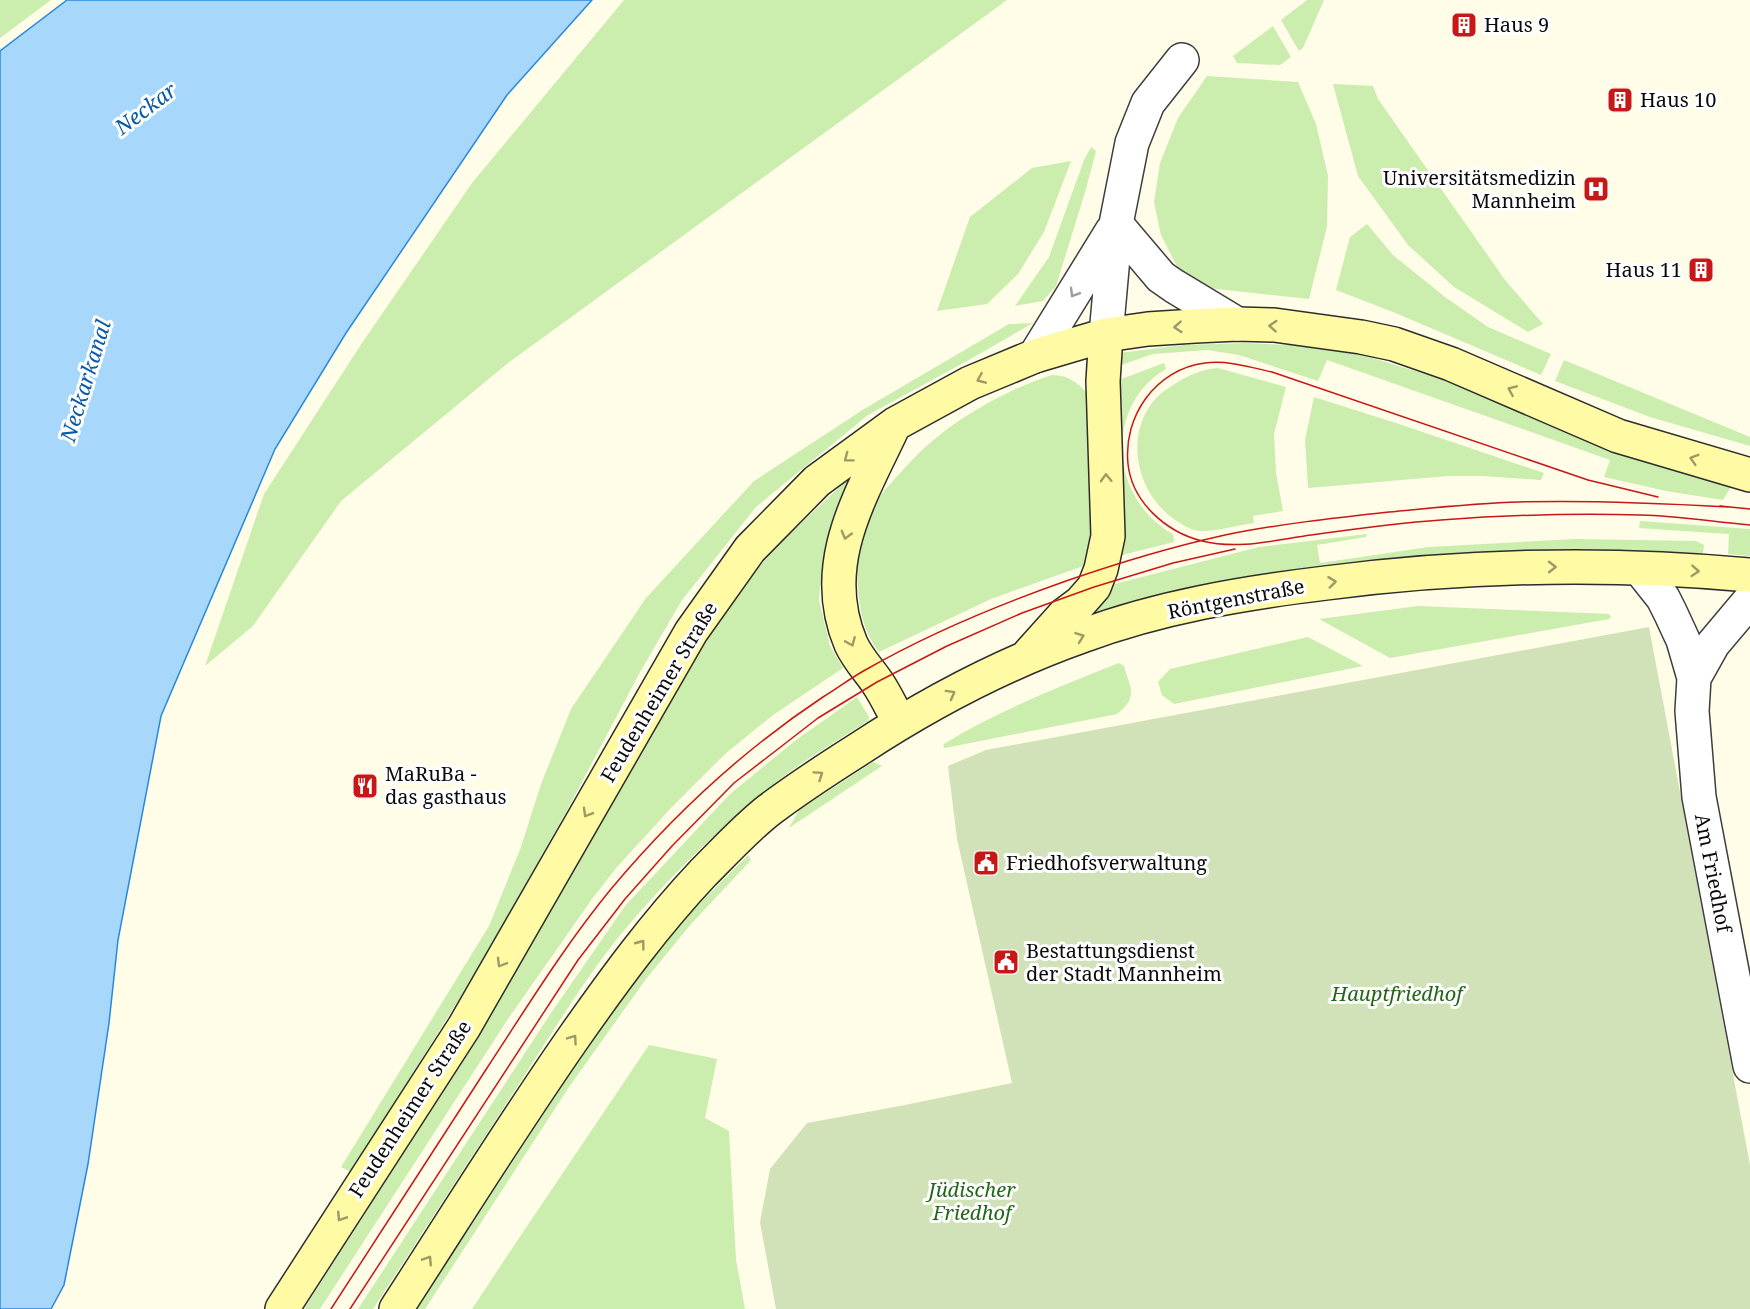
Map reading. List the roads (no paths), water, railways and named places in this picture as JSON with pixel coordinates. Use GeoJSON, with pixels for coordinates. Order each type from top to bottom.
{"type":"FeatureCollection","features":[{"type":"Feature","properties":{"kind":"main road","name":"Feudenheimer Straße"},"geometry":{"type":"LineString","coordinates":[[282,1309],[464,1026],[691,632],[750,549],[817,481],[894,424],[970,383],[1035,356],[1106,335],[1148,329],[1237,324]]}},
{"type":"Feature","properties":{"kind":"main road"},"geometry":{"type":"LineString","coordinates":[[1237,324],[1310,329],[1394,344],[1451,364],[1617,436],[1750,476]]}},
{"type":"Feature","properties":{"kind":"main road"},"geometry":{"type":"LineString","coordinates":[[1026,658],[1064,615],[1080,603],[1094,587],[1101,569],[1108,536],[1103,381],[1106,335]]}},
{"type":"Feature","properties":{"kind":"main road"},"geometry":{"type":"LineString","coordinates":[[894,424],[850,522],[841,554],[838,586],[842,618],[852,645],[866,670],[877,682],[900,723]]}},
{"type":"Feature","properties":{"kind":"main road","name":"Röntgenstraße"},"geometry":{"type":"LineString","coordinates":[[396,1309],[539,1088],[649,933],[702,875],[771,808],[900,723],[961,689],[1026,658],[1085,634],[1203,602],[1265,590],[1397,574],[1549,567],[1679,570],[1750,575]]}},
{"type":"Feature","properties":{"kind":"street"},"geometry":{"type":"LineString","coordinates":[[1106,335],[1116,224],[1132,143],[1148,103],[1182,60]]}},
{"type":"Feature","properties":{"kind":"street"},"geometry":{"type":"LineString","coordinates":[[1116,224],[1161,277],[1237,324]]}},
{"type":"Feature","properties":{"kind":"street"},"geometry":{"type":"LineString","coordinates":[[1035,356],[1116,224]]}},
{"type":"Feature","properties":{"kind":"street","name":"Am Friedhof"},"geometry":{"type":"LineString","coordinates":[[1640,569],[1663,598],[1671,614],[1683,640],[1694,678],[1692,711],[1699,797],[1750,1066]]}},
{"type":"Feature","properties":{"kind":"street","name":"Am Friedhof"},"geometry":{"type":"LineString","coordinates":[[1694,678],[1713,644],[1750,600]]}},
{"type":"Feature","properties":{"kind":"water"},"geometry":{"type":"Polygon","coordinates":[[[67,0],[592,0],[507,95],[346,333],[275,449],[161,716],[118,940],[109,1023],[88,1164],[64,1285],[51,1309],[0,1309],[0,51],[67,0]]]}},
{"type":"Feature","properties":{"kind":"tram line"},"geometry":{"type":"LineString","coordinates":[[1658,497],[1588,480],[1272,372],[1230,363],[1213,362],[1187,367],[1158,385],[1146,398],[1137,413],[1128,446],[1131,478],[1144,503],[1164,523],[1176,531],[1216,544],[1256,543],[1392,524],[1516,516],[1641,515],[1750,525]]}},
{"type":"Feature","properties":{"kind":"tram line"},"geometry":{"type":"LineString","coordinates":[[331,1309],[547,977],[611,889],[659,835],[710,785],[793,717],[861,672],[940,632],[1041,590],[1145,556],[1245,531],[1368,514],[1503,503],[1545,501],[1728,507]]}},
{"type":"Feature","properties":{"kind":"tram line"},"geometry":{"type":"LineString","coordinates":[[1720,506],[1750,509]]}},
{"type":"Feature","properties":{"kind":"tram line"},"geometry":{"type":"LineString","coordinates":[[350,1309],[578,960],[625,899],[672,846],[734,783],[818,718],[877,682],[947,646],[1022,613],[1094,587],[1173,563],[1235,549]]}},
{"type":"Feature","properties":{"kind":"place","name":"Haus 9"},"geometry":{"type":"Point","coordinates":[1464,25]}},
{"type":"Feature","properties":{"kind":"place","name":"Haus 10"},"geometry":{"type":"Point","coordinates":[1620,100]}},
{"type":"Feature","properties":{"kind":"place","name":"Universitätsmedizin Mannheim"},"geometry":{"type":"Point","coordinates":[1596,189]}},
{"type":"Feature","properties":{"kind":"place","name":"Haus 11"},"geometry":{"type":"Point","coordinates":[1701,270]}},
{"type":"Feature","properties":{"kind":"place","name":"MaRuBa - das gasthaus"},"geometry":{"type":"Point","coordinates":[365,786]}},
{"type":"Feature","properties":{"kind":"place","name":"Friedhofsverwaltung"},"geometry":{"type":"Point","coordinates":[986,863]}},
{"type":"Feature","properties":{"kind":"place","name":"Bestattungsdienst der Stadt Mannheim"},"geometry":{"type":"Point","coordinates":[1006,962]}},
{"type":"Feature","properties":{"kind":"water label","name":"Neckar"},"geometry":{"type":"Point","coordinates":[146,109]}},
{"type":"Feature","properties":{"kind":"water label","name":"Neckarkanal"},"geometry":{"type":"Point","coordinates":[86,381]}},
{"type":"Feature","properties":{"kind":"park label","name":"Hauptfriedhof"},"geometry":{"type":"Point","coordinates":[1397,994]}},
{"type":"Feature","properties":{"kind":"park label","name":"Jüdischer Friedhof"},"geometry":{"type":"Point","coordinates":[972,1202]}}]}
